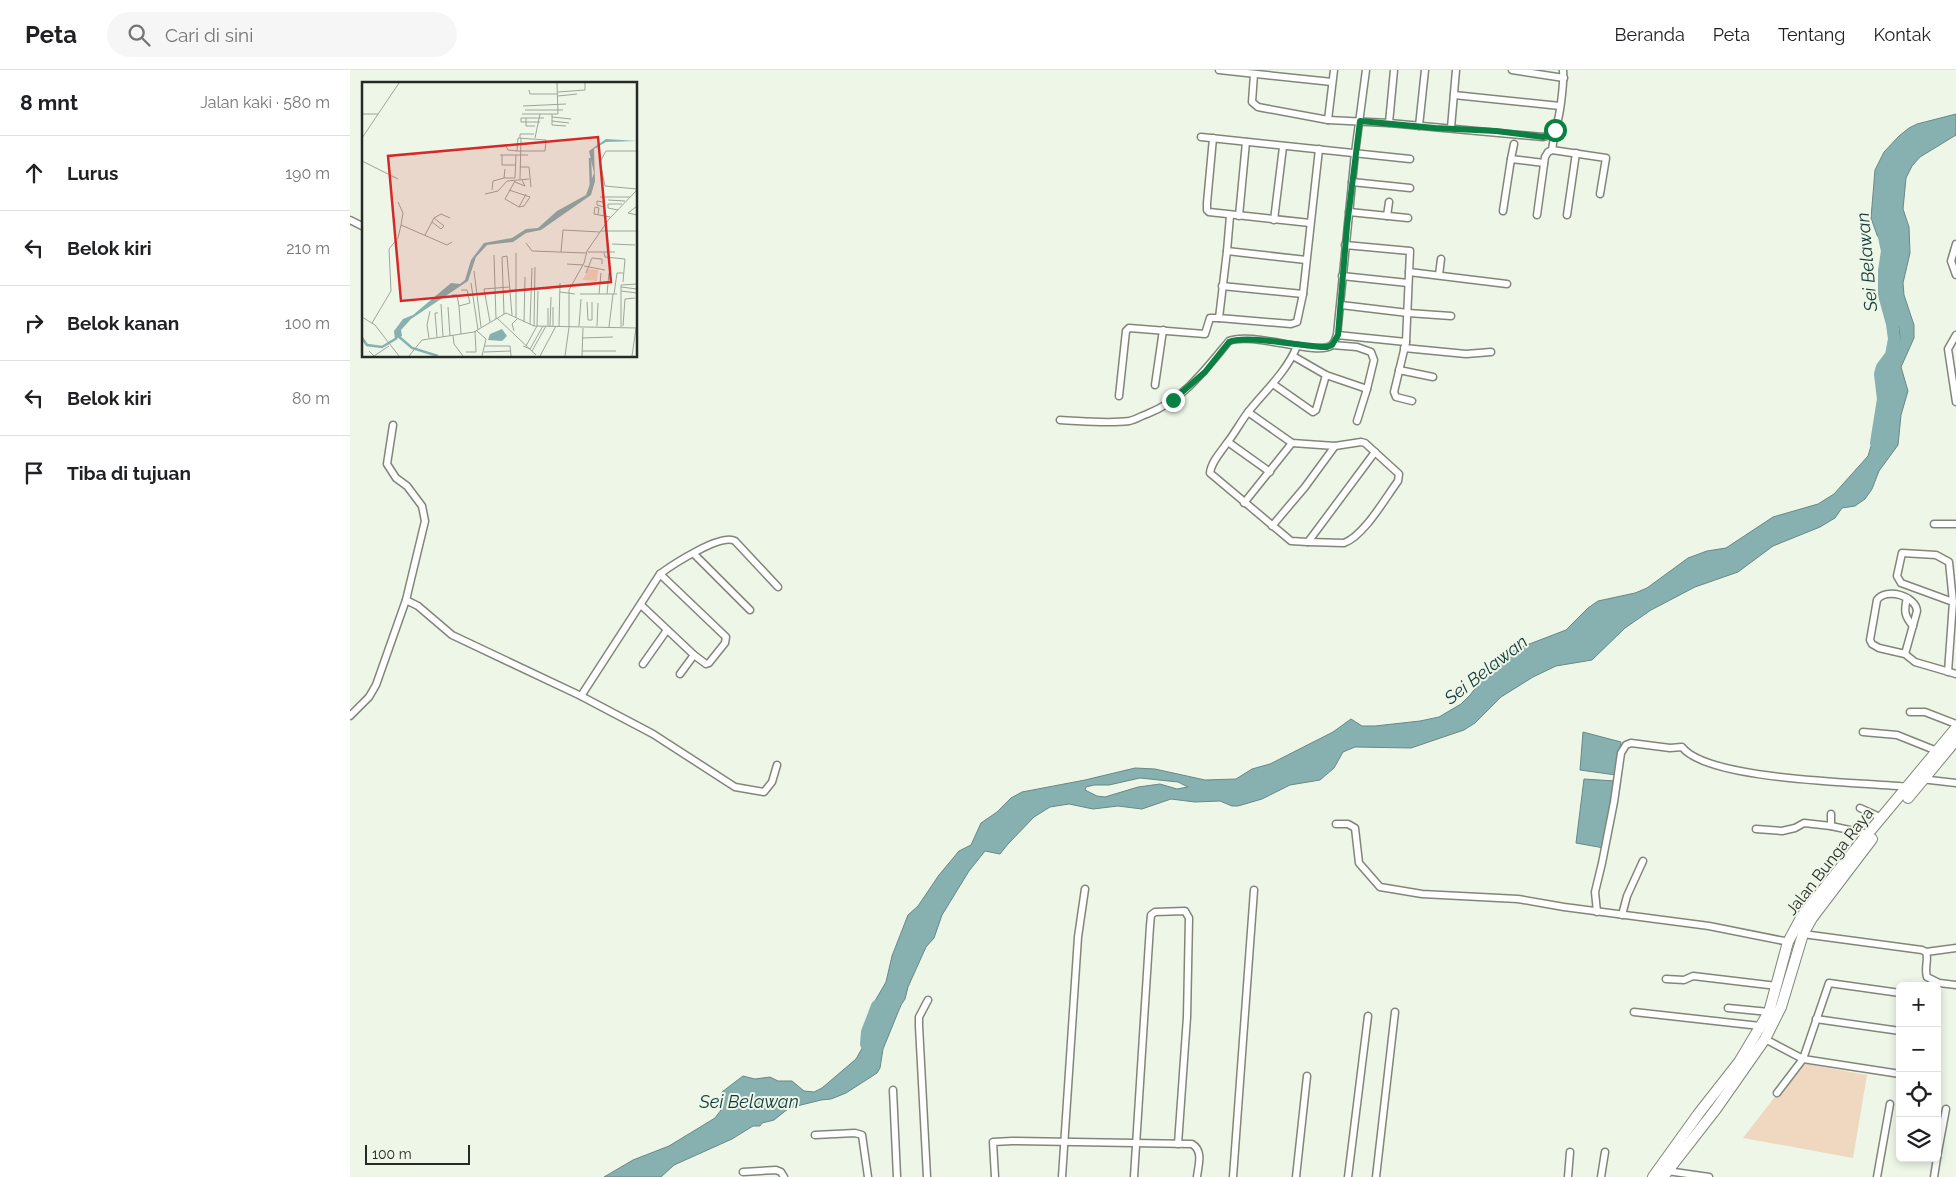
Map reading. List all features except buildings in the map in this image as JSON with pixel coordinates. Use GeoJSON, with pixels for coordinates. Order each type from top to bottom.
{"type":"FeatureCollection","features":[{"type":"Feature","properties":{"kind":"main road","name":"Jalan Bunga Raya"},"geometry":{"type":"LineString","coordinates":[[1653,1177],[1739,1062],[1765,1039],[1781,1007],[1799,945],[1812,918],[1956,728]]}},
{"type":"Feature","properties":{"kind":"main road","name":"Jalan Bunga Raya"},"geometry":{"type":"LineString","coordinates":[[1665,1174],[1716,1109],[1751,1051],[1760,1026],[1769,1012],[1788,942],[1808,908],[1882,818],[1915,781],[1956,741]]}},
{"type":"Feature","properties":{"kind":"street"},"geometry":{"type":"LineString","coordinates":[[1219,70],[1332,82]]}},
{"type":"Feature","properties":{"kind":"street"},"geometry":{"type":"LineString","coordinates":[[1328,120],[1334,70]]}},
{"type":"Feature","properties":{"kind":"street"},"geometry":{"type":"LineString","coordinates":[[1332,345],[1338,335],[1345,246],[1366,70]]}},
{"type":"Feature","properties":{"kind":"street"},"geometry":{"type":"LineString","coordinates":[[1389,123],[1394,70]]}},
{"type":"Feature","properties":{"kind":"street"},"geometry":{"type":"LineString","coordinates":[[1419,126],[1425,70]]}},
{"type":"Feature","properties":{"kind":"street"},"geometry":{"type":"LineString","coordinates":[[1451,128],[1456,70]]}},
{"type":"Feature","properties":{"kind":"street"},"geometry":{"type":"LineString","coordinates":[[1512,70],[1564,78]]}},
{"type":"Feature","properties":{"kind":"street"},"geometry":{"type":"LineString","coordinates":[[1536,215],[1544,163],[1548,152],[1552,150],[1564,78],[1563,70]]}},
{"type":"Feature","properties":{"kind":"street"},"geometry":{"type":"LineString","coordinates":[[1254,74],[1251,98],[1252,102],[1258,107],[1328,120],[1389,123],[1543,137],[1550,135],[1555,130]]}},
{"type":"Feature","properties":{"kind":"street"},"geometry":{"type":"LineString","coordinates":[[1454,94],[1560,106]]}},
{"type":"Feature","properties":{"kind":"street"},"geometry":{"type":"LineString","coordinates":[[1201,137],[1410,159]]}},
{"type":"Feature","properties":{"kind":"street"},"geometry":{"type":"LineString","coordinates":[[1213,138],[1207,210],[1211,214],[1310,223]]}},
{"type":"Feature","properties":{"kind":"street"},"geometry":{"type":"LineString","coordinates":[[1238,216],[1246,142]]}},
{"type":"Feature","properties":{"kind":"street"},"geometry":{"type":"LineString","coordinates":[[1503,211],[1514,144]]}},
{"type":"Feature","properties":{"kind":"street"},"geometry":{"type":"LineString","coordinates":[[1274,220],[1283,147]]}},
{"type":"Feature","properties":{"kind":"street"},"geometry":{"type":"LineString","coordinates":[[1119,396],[1126,331],[1128,328],[1205,334],[1210,318],[1295,323],[1299,319],[1319,150]]}},
{"type":"Feature","properties":{"kind":"street"},"geometry":{"type":"LineString","coordinates":[[1552,150],[1606,158],[1600,194]]}},
{"type":"Feature","properties":{"kind":"street"},"geometry":{"type":"LineString","coordinates":[[1567,215],[1576,153]]}},
{"type":"Feature","properties":{"kind":"street"},"geometry":{"type":"LineString","coordinates":[[1511,158],[1544,163]]}},
{"type":"Feature","properties":{"kind":"street"},"geometry":{"type":"LineString","coordinates":[[1352,182],[1410,188]]}},
{"type":"Feature","properties":{"kind":"street"},"geometry":{"type":"LineString","coordinates":[[1387,216],[1389,202]]}},
{"type":"Feature","properties":{"kind":"street"},"geometry":{"type":"LineString","coordinates":[[1349,212],[1408,218]]}},
{"type":"Feature","properties":{"kind":"street"},"geometry":{"type":"LineString","coordinates":[[1219,318],[1230,216]]}},
{"type":"Feature","properties":{"kind":"street"},"geometry":{"type":"LineString","coordinates":[[350,220],[362,227]]}},
{"type":"Feature","properties":{"kind":"street"},"geometry":{"type":"LineString","coordinates":[[1956,244],[1951,261],[1956,275]]}},
{"type":"Feature","properties":{"kind":"street"},"geometry":{"type":"LineString","coordinates":[[1345,246],[1410,251],[1405,345],[1394,395],[1412,401]]}},
{"type":"Feature","properties":{"kind":"street"},"geometry":{"type":"LineString","coordinates":[[1227,251],[1306,260]]}},
{"type":"Feature","properties":{"kind":"street"},"geometry":{"type":"LineString","coordinates":[[1439,275],[1441,259]]}},
{"type":"Feature","properties":{"kind":"street"},"geometry":{"type":"LineString","coordinates":[[1409,272],[1508,284]]}},
{"type":"Feature","properties":{"kind":"street"},"geometry":{"type":"LineString","coordinates":[[1342,276],[1408,283]]}},
{"type":"Feature","properties":{"kind":"street"},"geometry":{"type":"LineString","coordinates":[[1222,286],[1303,294]]}},
{"type":"Feature","properties":{"kind":"street"},"geometry":{"type":"LineString","coordinates":[[1341,305],[1451,316]]}},
{"type":"Feature","properties":{"kind":"street"},"geometry":{"type":"LineString","coordinates":[[1155,385],[1162,330]]}},
{"type":"Feature","properties":{"kind":"street"},"geometry":{"type":"LineString","coordinates":[[1338,335],[1466,354],[1491,352]]}},
{"type":"Feature","properties":{"kind":"street"},"geometry":{"type":"LineString","coordinates":[[1956,335],[1948,349],[1956,402]]}},
{"type":"Feature","properties":{"kind":"street"},"geometry":{"type":"LineString","coordinates":[[1060,420],[1132,421],[1158,410],[1205,372],[1229,342],[1234,339],[1297,346],[1327,347],[1332,345],[1357,347],[1371,352],[1374,360],[1357,420]]}},
{"type":"Feature","properties":{"kind":"street"},"geometry":{"type":"LineString","coordinates":[[1248,412],[1292,443],[1335,446],[1361,442],[1399,474],[1400,477],[1361,531],[1350,541],[1344,543],[1291,541],[1210,473],[1210,468],[1248,412],[1273,384],[1293,356],[1297,346]]}},
{"type":"Feature","properties":{"kind":"street"},"geometry":{"type":"LineString","coordinates":[[1293,356],[1326,375],[1367,389]]}},
{"type":"Feature","properties":{"kind":"street"},"geometry":{"type":"LineString","coordinates":[[1399,370],[1432,377]]}},
{"type":"Feature","properties":{"kind":"street"},"geometry":{"type":"LineString","coordinates":[[1273,384],[1313,412],[1316,410],[1326,375]]}},
{"type":"Feature","properties":{"kind":"street"},"geometry":{"type":"LineString","coordinates":[[350,716],[369,697],[376,685],[406,600],[425,521],[422,506],[407,486],[396,478],[387,464],[393,425]]}},
{"type":"Feature","properties":{"kind":"street"},"geometry":{"type":"LineString","coordinates":[[1228,442],[1270,472]]}},
{"type":"Feature","properties":{"kind":"street"},"geometry":{"type":"LineString","coordinates":[[1244,503],[1292,443]]}},
{"type":"Feature","properties":{"kind":"street"},"geometry":{"type":"LineString","coordinates":[[1272,526],[1305,487],[1335,446]]}},
{"type":"Feature","properties":{"kind":"street"},"geometry":{"type":"LineString","coordinates":[[1308,542],[1375,452]]}},
{"type":"Feature","properties":{"kind":"street"},"geometry":{"type":"LineString","coordinates":[[1934,524],[1956,524]]}},
{"type":"Feature","properties":{"kind":"street"},"geometry":{"type":"LineString","coordinates":[[581,696],[660,574],[711,543],[730,538],[778,587]]}},
{"type":"Feature","properties":{"kind":"street"},"geometry":{"type":"LineString","coordinates":[[1948,672],[1954,602],[1949,562],[1936,554],[1902,553],[1897,576],[1901,583],[1954,602]]}},
{"type":"Feature","properties":{"kind":"street"},"geometry":{"type":"LineString","coordinates":[[694,554],[750,610]]}},
{"type":"Feature","properties":{"kind":"street"},"geometry":{"type":"LineString","coordinates":[[641,604],[702,662],[709,663],[725,643],[726,637],[660,574]]}},
{"type":"Feature","properties":{"kind":"street"},"geometry":{"type":"LineString","coordinates":[[1905,654],[1913,626],[1916,606],[1914,601],[1891,594],[1880,595],[1877,600],[1870,640],[1872,644],[1879,648],[1905,654],[1915,662],[1956,674]]}},
{"type":"Feature","properties":{"kind":"street"},"geometry":{"type":"LineString","coordinates":[[1907,598],[1904,610],[1906,618],[1913,626]]}},
{"type":"Feature","properties":{"kind":"street"},"geometry":{"type":"LineString","coordinates":[[406,600],[418,606],[452,635],[581,696],[653,734],[735,787],[764,792],[772,782],[777,765]]}},
{"type":"Feature","properties":{"kind":"street"},"geometry":{"type":"LineString","coordinates":[[643,664],[667,630]]}},
{"type":"Feature","properties":{"kind":"street"},"geometry":{"type":"LineString","coordinates":[[680,674],[694,655]]}},
{"type":"Feature","properties":{"kind":"street"},"geometry":{"type":"LineString","coordinates":[[1910,712],[1925,712],[1956,724]]}},
{"type":"Feature","properties":{"kind":"street"},"geometry":{"type":"LineString","coordinates":[[1863,732],[1897,735],[1937,752]]}},
{"type":"Feature","properties":{"kind":"street"},"geometry":{"type":"LineString","coordinates":[[1597,912],[1594,892],[1602,863],[1614,802],[1621,753],[1626,745],[1682,747],[1690,756],[1716,766],[1786,778],[1825,782],[1915,781],[1956,783]]}},
{"type":"Feature","properties":{"kind":"street"},"geometry":{"type":"LineString","coordinates":[[1860,808],[1882,818]]}},
{"type":"Feature","properties":{"kind":"street"},"geometry":{"type":"LineString","coordinates":[[1831,826],[1832,814]]}},
{"type":"Feature","properties":{"kind":"street"},"geometry":{"type":"LineString","coordinates":[[1756,828],[1782,831],[1795,828],[1804,823],[1831,826],[1868,834]]}},
{"type":"Feature","properties":{"kind":"street"},"geometry":{"type":"LineString","coordinates":[[1336,824],[1348,824],[1355,828],[1359,863],[1380,887],[1457,897],[1504,897],[1597,912],[1709,926],[1799,945]]}},
{"type":"Feature","properties":{"kind":"street"},"geometry":{"type":"LineString","coordinates":[[1622,915],[1634,880],[1644,861]]}},
{"type":"Feature","properties":{"kind":"street"},"geometry":{"type":"LineString","coordinates":[[1062,1177],[1078,937],[1085,889]]}},
{"type":"Feature","properties":{"kind":"street"},"geometry":{"type":"LineString","coordinates":[[1233,1177],[1254,890]]}},
{"type":"Feature","properties":{"kind":"street"},"geometry":{"type":"LineString","coordinates":[[1134,1177],[1151,916],[1155,912],[1183,911],[1187,912],[1189,918],[1187,1017],[1178,1144]]}},
{"type":"Feature","properties":{"kind":"street"},"geometry":{"type":"LineString","coordinates":[[1803,934],[1926,952],[1956,948]]}},
{"type":"Feature","properties":{"kind":"street"},"geometry":{"type":"LineString","coordinates":[[1926,952],[1925,970],[1927,977],[1939,983],[1956,985]]}},
{"type":"Feature","properties":{"kind":"street"},"geometry":{"type":"LineString","coordinates":[[1666,980],[1684,980],[1693,976],[1777,986]]}},
{"type":"Feature","properties":{"kind":"street"},"geometry":{"type":"LineString","coordinates":[[1777,1093],[1803,1059],[1829,983],[1896,992]]}},
{"type":"Feature","properties":{"kind":"street"},"geometry":{"type":"LineString","coordinates":[[928,1000],[919,1017],[919,1026],[928,1177]]}},
{"type":"Feature","properties":{"kind":"street"},"geometry":{"type":"LineString","coordinates":[[1728,1008],[1769,1012]]}},
{"type":"Feature","properties":{"kind":"street"},"geometry":{"type":"LineString","coordinates":[[1376,1177],[1394,1012]]}},
{"type":"Feature","properties":{"kind":"street"},"geometry":{"type":"LineString","coordinates":[[1634,1012],[1760,1026]]}},
{"type":"Feature","properties":{"kind":"street"},"geometry":{"type":"LineString","coordinates":[[1348,1177],[1368,1016]]}},
{"type":"Feature","properties":{"kind":"street"},"geometry":{"type":"LineString","coordinates":[[1816,1019],[1896,1030]]}},
{"type":"Feature","properties":{"kind":"street"},"geometry":{"type":"LineString","coordinates":[[1765,1039],[1803,1059],[1896,1073]]}},
{"type":"Feature","properties":{"kind":"street"},"geometry":{"type":"LineString","coordinates":[[1296,1177],[1306,1076]]}},
{"type":"Feature","properties":{"kind":"street"},"geometry":{"type":"LineString","coordinates":[[893,1090],[897,1177]]}},
{"type":"Feature","properties":{"kind":"street"},"geometry":{"type":"LineString","coordinates":[[1877,1177],[1890,1104]]}},
{"type":"Feature","properties":{"kind":"street"},"geometry":{"type":"LineString","coordinates":[[1941,1136],[1946,1109]]}},
{"type":"Feature","properties":{"kind":"street"},"geometry":{"type":"LineString","coordinates":[[815,1135],[855,1133],[862,1135],[868,1177]]}},
{"type":"Feature","properties":{"kind":"street"},"geometry":{"type":"LineString","coordinates":[[995,1177],[993,1142],[1192,1144],[1200,1152],[1197,1177]]}},
{"type":"Feature","properties":{"kind":"street"},"geometry":{"type":"LineString","coordinates":[[1568,1177],[1570,1152]]}},
{"type":"Feature","properties":{"kind":"street"},"geometry":{"type":"LineString","coordinates":[[1601,1177],[1604,1152]]}},
{"type":"Feature","properties":{"kind":"street"},"geometry":{"type":"LineString","coordinates":[[1934,1177],[1936,1162]]}},
{"type":"Feature","properties":{"kind":"street"},"geometry":{"type":"LineString","coordinates":[[743,1172],[776,1170],[782,1172],[784,1177]]}},
{"type":"Feature","properties":{"kind":"street"},"geometry":{"type":"LineString","coordinates":[[1665,1174],[1709,1177]]}},
{"type":"Feature","properties":{"kind":"shaded area"},"geometry":{"type":"Polygon","coordinates":[[[1801,1063],[1867,1075],[1853,1158],[1743,1138],[1801,1063]]]}},
{"type":"Feature","properties":{"kind":"water","name":"Sei Belawan"},"geometry":{"type":"Polygon","coordinates":[[[1956,114],[1956,135],[1920,157],[1912,166],[1906,178],[1903,209],[1909,227],[1910,253],[1903,283],[1904,295],[1914,325],[1914,338],[1901,367],[1908,391],[1901,415],[1898,445],[1879,471],[1872,489],[1865,499],[1855,506],[1842,508],[1835,518],[1820,527],[1773,546],[1738,572],[1695,587],[1651,610],[1625,628],[1592,660],[1556,666],[1533,677],[1501,697],[1475,723],[1464,730],[1411,748],[1355,747],[1343,752],[1334,768],[1320,780],[1290,785],[1262,799],[1238,806],[1232,806],[1220,801],[1195,802],[1171,799],[1142,809],[1118,806],[1093,809],[1069,804],[1050,807],[1034,817],[1000,854],[985,851],[969,871],[942,915],[934,938],[926,947],[883,1049],[880,1068],[877,1073],[846,1093],[831,1099],[789,1108],[774,1120],[762,1123],[760,1126],[753,1126],[732,1139],[674,1165],[661,1177],[604,1177],[633,1160],[669,1146],[715,1118],[721,1110],[722,1092],[743,1076],[755,1079],[770,1077],[778,1081],[792,1081],[804,1091],[814,1092],[822,1088],[856,1059],[865,1043],[866,1031],[871,1024],[872,1006],[886,982],[892,956],[908,915],[918,906],[939,875],[959,851],[971,845],[981,823],[997,812],[1011,798],[1022,792],[1135,768],[1155,769],[1205,780],[1236,779],[1252,769],[1270,764],[1333,732],[1351,719],[1362,726],[1375,726],[1439,717],[1461,704],[1493,666],[1508,654],[1566,630],[1588,608],[1598,601],[1635,593],[1647,588],[1688,558],[1707,551],[1726,548],[1773,517],[1818,504],[1834,494],[1868,456],[1875,433],[1882,423],[1887,392],[1883,371],[1896,350],[1900,338],[1899,328],[1891,314],[1886,294],[1886,251],[1877,235],[1871,218],[1875,170],[1884,152],[1899,136],[1917,124],[1956,114]],[[1140,778],[1109,785],[1094,785],[1086,787],[1085,790],[1097,796],[1105,797],[1138,787],[1160,784],[1177,789],[1188,787],[1178,782],[1140,778]]]}},
{"type":"Feature","properties":{"kind":"water"},"geometry":{"type":"Polygon","coordinates":[[[1583,732],[1621,742],[1616,775],[1580,770],[1583,732]]]}},
{"type":"Feature","properties":{"kind":"water"},"geometry":{"type":"Polygon","coordinates":[[[1584,779],[1615,781],[1604,848],[1576,843],[1584,779]]]}},
{"type":"Feature","properties":{"kind":"waterway","name":"Sei Belawan"},"geometry":{"type":"LineString","coordinates":[[1876,443],[1883,399],[1880,374],[1882,367],[1891,355],[1894,339],[1884,295],[1884,271],[1887,251],[1884,237]]}},
{"type":"Feature","properties":{"kind":"waterway","name":"Sei Belawan"},"geometry":{"type":"LineString","coordinates":[[866,1044],[867,1032],[877,1006]]}},
{"type":"Feature","properties":{"kind":"route"},"geometry":{"type":"LineString","coordinates":[[1173,400],[1205,372],[1229,342],[1234,339],[1297,346],[1327,347],[1332,345],[1338,335],[1347,226],[1360,121],[1496,131],[1543,137],[1550,135],[1555,130]]}}]}
